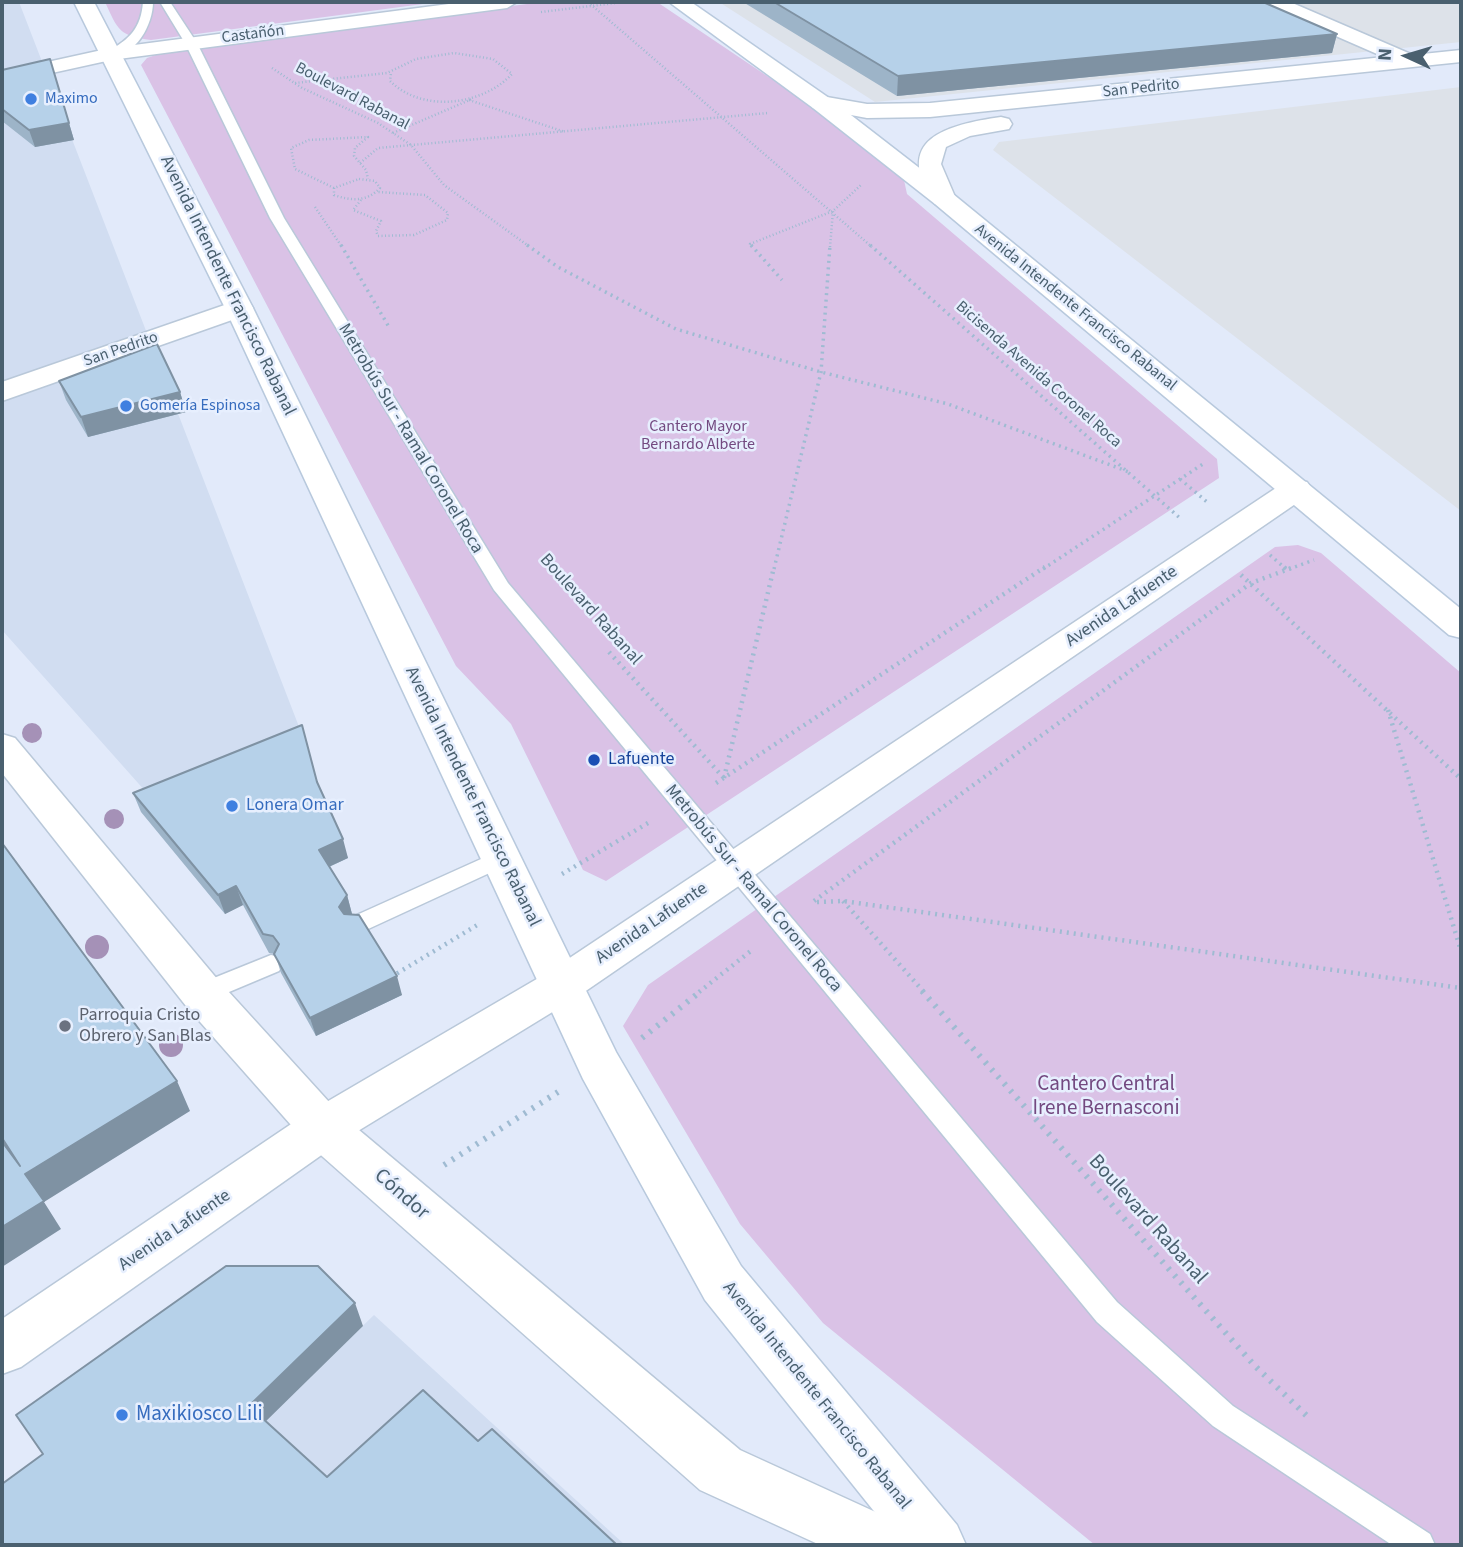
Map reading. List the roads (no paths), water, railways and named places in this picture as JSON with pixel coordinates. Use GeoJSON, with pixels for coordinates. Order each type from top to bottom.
{"type":"FeatureCollection","features":[{"type":"Feature","properties":{"kind":"street","name":"Avenida Intendente Francisco Rabanal"},"geometry":{"type":"LineString","coordinates":[[84,2],[239,308],[599,1065],[723,1283],[937,1545]]}},
{"type":"Feature","properties":{"kind":"street","name":"Castañón"},"geometry":{"type":"LineString","coordinates":[[2,78],[111,54],[507,2]]}},
{"type":"Feature","properties":{"kind":"street","name":"Avenida Intendente Francisco Rabanal"},"geometry":{"type":"LineString","coordinates":[[679,2],[821,103],[944,199],[1461,627]]}},
{"type":"Feature","properties":{"kind":"street"},"geometry":{"type":"LineString","coordinates":[[1274,2],[1412,62],[1456,76]]}},
{"type":"Feature","properties":{"kind":"street","name":"San Pedrito"},"geometry":{"type":"LineString","coordinates":[[821,103],[867,111],[930,110],[1461,56]]}},
{"type":"Feature","properties":{"kind":"street","name":"San Pedrito"},"geometry":{"type":"LineString","coordinates":[[944,199],[930,178],[926,160],[936,144],[957,132],[992,125],[1456,76]]}},
{"type":"Feature","properties":{"kind":"street","name":"San Pedrito"},"geometry":{"type":"LineString","coordinates":[[2,392],[239,308]]}},
{"type":"Feature","properties":{"kind":"street","name":"Avenida Lafuente"},"geometry":{"type":"LineString","coordinates":[[2,1349],[323,1128],[562,985],[1296,489]]}},
{"type":"Feature","properties":{"kind":"street","name":"Cóndor"},"geometry":{"type":"LineString","coordinates":[[2,747],[202,993],[323,1128],[720,1470],[884,1545]]}},
{"type":"Feature","properties":{"kind":"lane"},"geometry":{"type":"LineString","coordinates":[[111,54],[134,41],[141,33],[148,19],[148,2]]}},
{"type":"Feature","properties":{"kind":"lane","name":"Metrobús Sur - Ramal Coronel Roca"},"geometry":{"type":"LineString","coordinates":[[165,2],[191,43],[276,218],[484,560],[510,596],[1107,1312],[1223,1416],[1419,1545]]}},
{"type":"Feature","properties":{"kind":"lane"},"geometry":{"type":"LineString","coordinates":[[358,924],[501,858]]}},
{"type":"Feature","properties":{"kind":"lane"},"geometry":{"type":"LineString","coordinates":[[202,993],[271,964]]}},
{"type":"Feature","properties":{"kind":"place","name":"Maximo"},"geometry":{"type":"Point","coordinates":[31,99]}},
{"type":"Feature","properties":{"kind":"place","name":"Gomería Espinosa"},"geometry":{"type":"Point","coordinates":[126,406]}},
{"type":"Feature","properties":{"kind":"place","name":"Lafuente"},"geometry":{"type":"Point","coordinates":[594,760]}},
{"type":"Feature","properties":{"kind":"place","name":"Lonera Omar"},"geometry":{"type":"Point","coordinates":[232,806]}},
{"type":"Feature","properties":{"kind":"place","name":"Parroquia Cristo Obrero y San Blas"},"geometry":{"type":"Point","coordinates":[65,1026]}},
{"type":"Feature","properties":{"kind":"place","name":"Maxikiosco Lili"},"geometry":{"type":"Point","coordinates":[122,1415]}},
{"type":"Feature","properties":{"kind":"park label","name":"Cantero Mayor Bernardo Alberte"},"geometry":{"type":"Point","coordinates":[698,436]}},
{"type":"Feature","properties":{"kind":"park label","name":"Cantero Central Irene Bernasconi"},"geometry":{"type":"Point","coordinates":[1106,1097]}}]}
